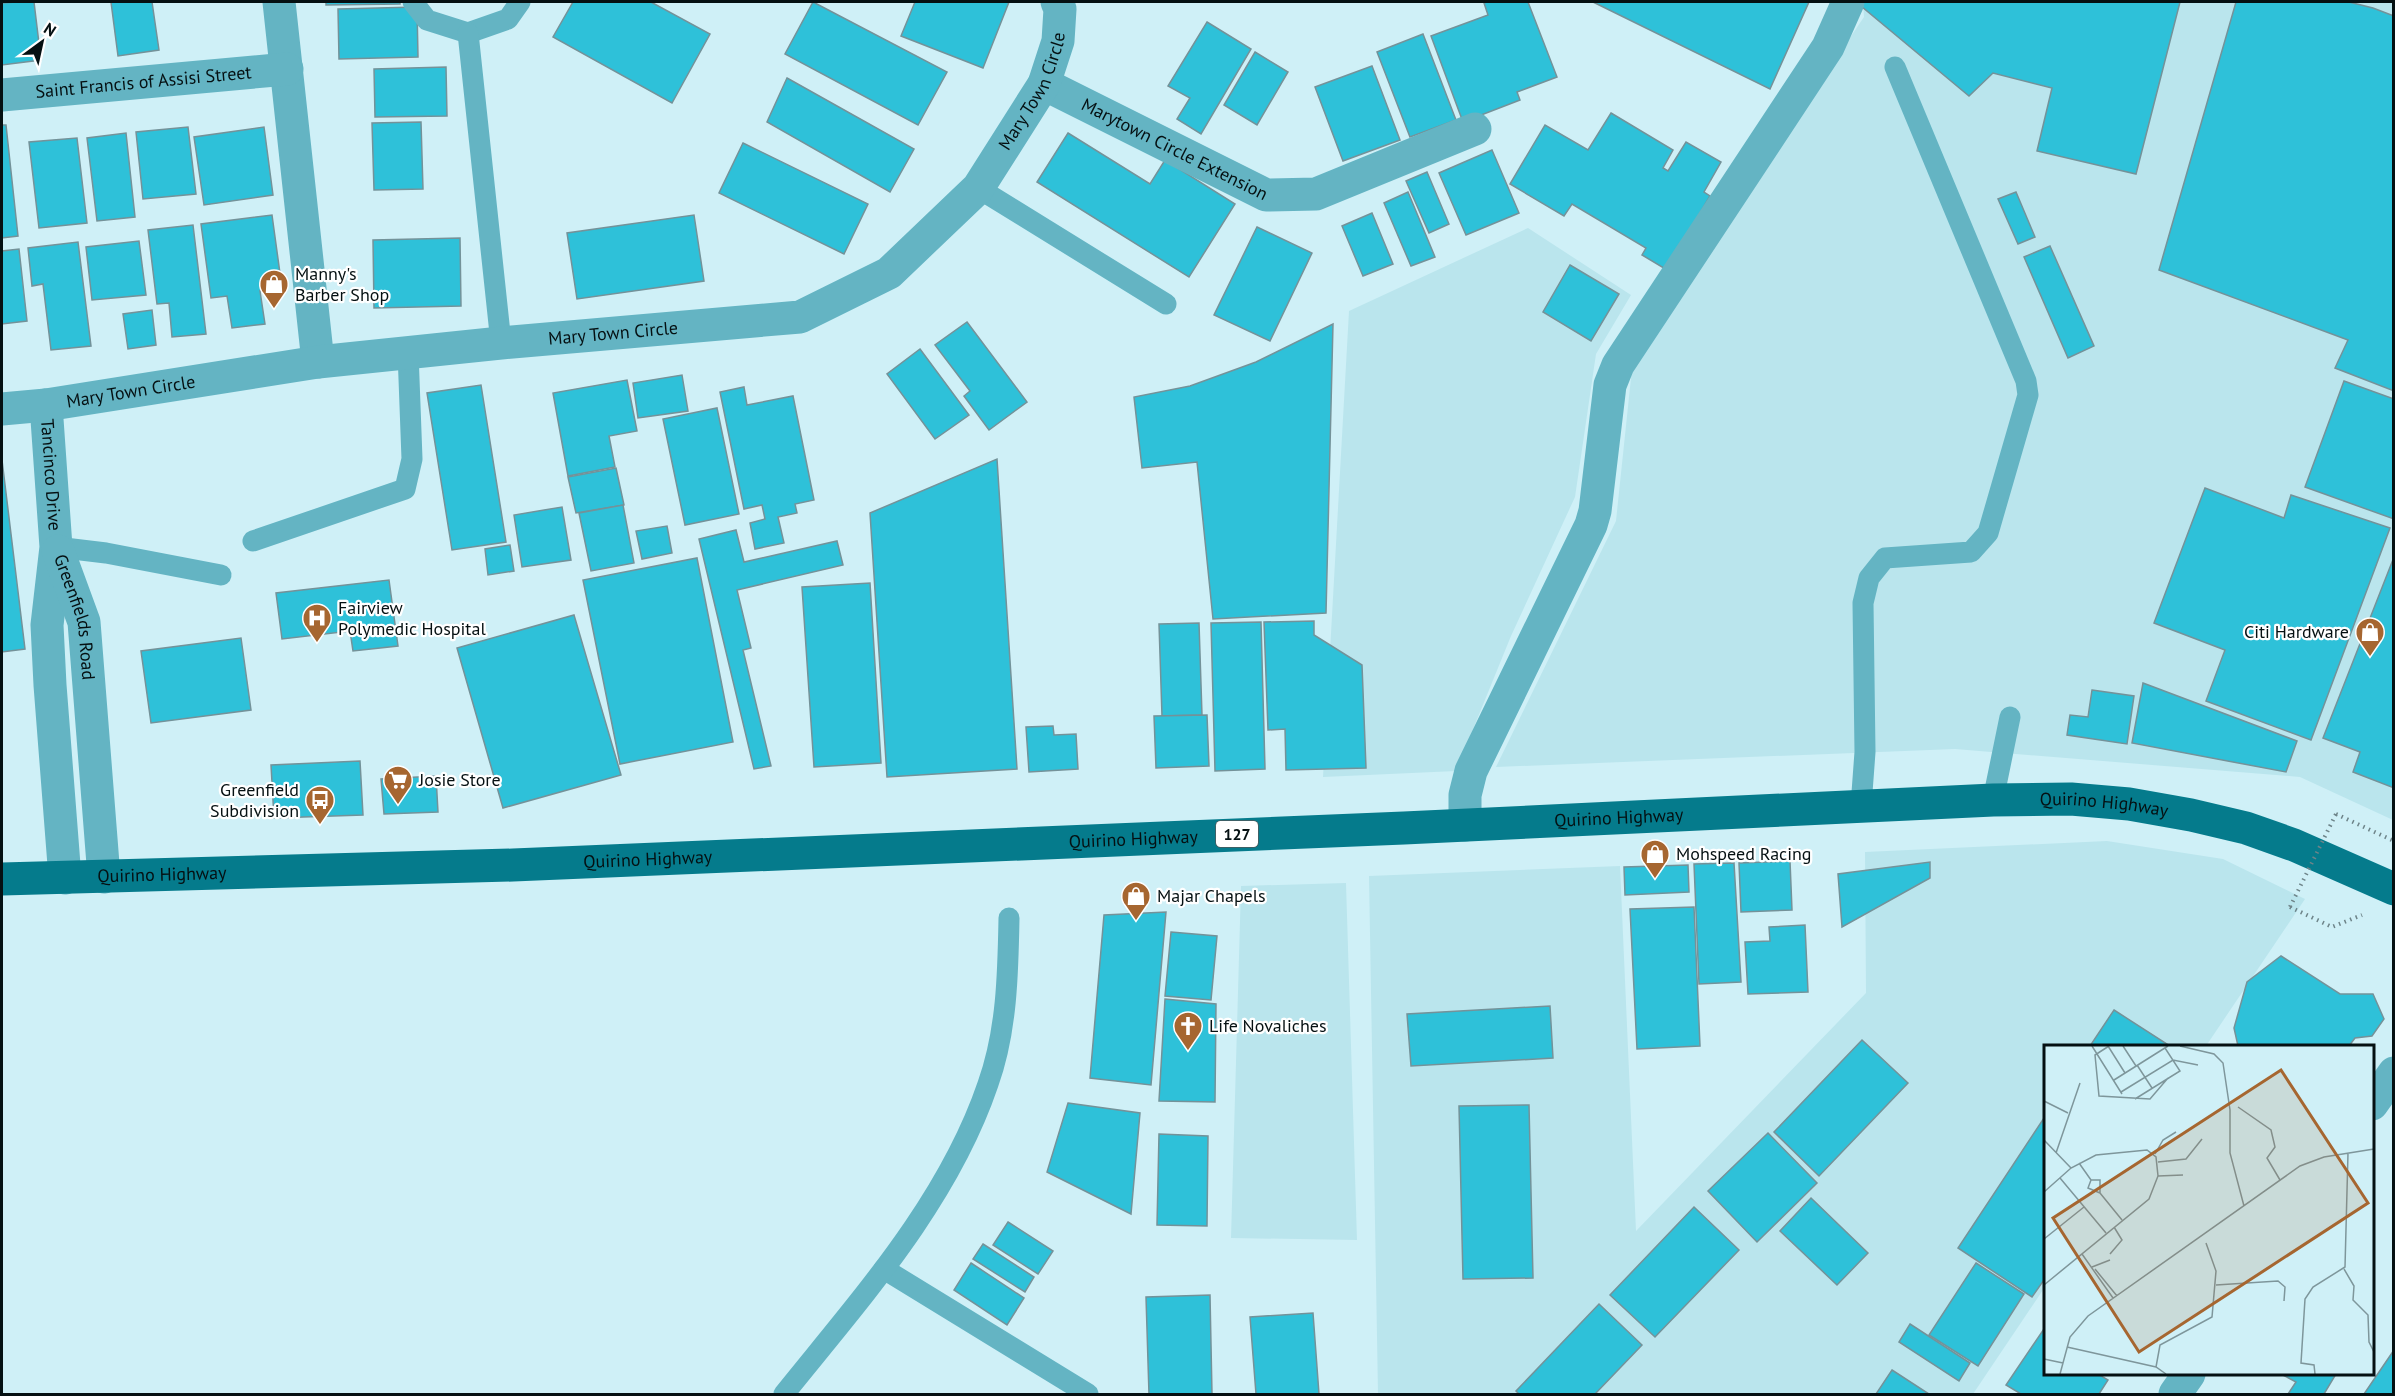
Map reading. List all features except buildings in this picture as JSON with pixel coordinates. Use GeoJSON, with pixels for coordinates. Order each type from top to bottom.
{"type":"FeatureCollection","features":[{"type":"Feature","properties":{"kind":"main road","name":"Quirino Highway"},"geometry":{"type":"LineString","coordinates":[[2,879],[513,865],[1465,825],[1993,800],[2071,799],[2129,804],[2246,828],[2294,845],[2394,889]]}},
{"type":"Feature","properties":{"kind":"street"},"geometry":{"type":"LineString","coordinates":[[279,2],[318,362]]}},
{"type":"Feature","properties":{"kind":"street"},"geometry":{"type":"LineString","coordinates":[[1465,825],[1465,795],[1471,771],[1591,525],[1595,511],[1610,385],[1618,365],[1828,47],[1848,2]]}},
{"type":"Feature","properties":{"kind":"street","name":"Mary Town Circle"},"geometry":{"type":"LineString","coordinates":[[2,409],[46,405],[318,362],[501,343],[800,317],[889,273],[978,188],[1044,84],[1058,41],[1064,4]]}},
{"type":"Feature","properties":{"kind":"street","name":"Saint Francis of Assisi Street"},"geometry":{"type":"LineString","coordinates":[[2,95],[287,69]]}},
{"type":"Feature","properties":{"kind":"street","name":"Marytown Circle Extension"},"geometry":{"type":"LineString","coordinates":[[1044,84],[1266,195],[1316,194],[1475,129]]}},
{"type":"Feature","properties":{"kind":"street","name":"Tancinco Drive"},"geometry":{"type":"LineString","coordinates":[[46,405],[56,547]]}},
{"type":"Feature","properties":{"kind":"street","name":"Greenfields Road"},"geometry":{"type":"LineString","coordinates":[[56,547],[84,622],[104,878]]}},
{"type":"Feature","properties":{"kind":"street","name":"Greenfields Road"},"geometry":{"type":"LineString","coordinates":[[56,547],[47,625],[65,878]]}},
{"type":"Feature","properties":{"kind":"street"},"geometry":{"type":"LineString","coordinates":[[2374,1103],[2394,1073]]}},
{"type":"Feature","properties":{"kind":"street"},"geometry":{"type":"LineString","coordinates":[[2175,1395],[2188,1375]]}},
{"type":"Feature","properties":{"kind":"lane"},"geometry":{"type":"LineString","coordinates":[[413,2],[428,20],[468,33],[508,19],[520,2]]}},
{"type":"Feature","properties":{"kind":"lane"},"geometry":{"type":"LineString","coordinates":[[468,33],[501,343]]}},
{"type":"Feature","properties":{"kind":"lane"},"geometry":{"type":"LineString","coordinates":[[1861,806],[1865,753],[1863,603],[1869,578],[1885,558],[1971,552],[1981,543],[1988,533],[2028,395],[2026,381],[1895,67]]}},
{"type":"Feature","properties":{"kind":"lane"},"geometry":{"type":"LineString","coordinates":[[978,188],[1166,304]]}},
{"type":"Feature","properties":{"kind":"lane"},"geometry":{"type":"LineString","coordinates":[[253,541],[405,489],[412,459],[408,352]]}},
{"type":"Feature","properties":{"kind":"lane"},"geometry":{"type":"LineString","coordinates":[[56,547],[106,553],[221,575]]}},
{"type":"Feature","properties":{"kind":"lane"},"geometry":{"type":"LineString","coordinates":[[1993,800],[2010,717]]}},
{"type":"Feature","properties":{"kind":"lane"},"geometry":{"type":"LineString","coordinates":[[784,1395],[884,1269],[949,1171],[970,1130],[989,1083],[1002,1022],[1008,978],[1010,918]]}},
{"type":"Feature","properties":{"kind":"lane"},"geometry":{"type":"LineString","coordinates":[[884,1269],[1088,1395]]}},
{"type":"Feature","properties":{"kind":"path"},"geometry":{"type":"LineString","coordinates":[[2332,927],[2290,907],[2336,814],[2394,841]]}},
{"type":"Feature","properties":{"kind":"shaded area"},"geometry":{"type":"Polygon","coordinates":[[[1863,2],[2393,2],[2393,820],[2300,777],[1955,749],[1496,767],[1616,521],[1633,359],[1864,17],[1863,2]]]}},
{"type":"Feature","properties":{"kind":"shaded area"},"geometry":{"type":"Polygon","coordinates":[[[1528,228],[1631,295],[1596,354],[1575,497],[1511,636],[1456,771],[1323,777],[1349,311],[1528,228]]]}},
{"type":"Feature","properties":{"kind":"shaded area"},"geometry":{"type":"Polygon","coordinates":[[[2107,841],[2223,859],[2305,899],[2207,1045],[2044,1045],[2044,1288],[1973,1394],[1378,1394],[1369,876],[1620,866],[1636,1231],[1866,993],[1865,852],[2107,841]]]}},
{"type":"Feature","properties":{"kind":"shaded area"},"geometry":{"type":"Polygon","coordinates":[[[1346,883],[1357,1240],[1231,1238],[1241,886],[1346,883]]]}},
{"type":"Feature","properties":{"kind":"place","name":"Manny's Barber Shop"},"geometry":{"type":"Point","coordinates":[274,310]}},
{"type":"Feature","properties":{"kind":"place","name":"Fairview Polymedic Hospital"},"geometry":{"type":"Point","coordinates":[317,644]}},
{"type":"Feature","properties":{"kind":"place","name":"Citi Hardware"},"geometry":{"type":"Point","coordinates":[2370,658]}},
{"type":"Feature","properties":{"kind":"place","name":"Josie Store"},"geometry":{"type":"Point","coordinates":[398,806]}},
{"type":"Feature","properties":{"kind":"place","name":"Greenfield Subdivision"},"geometry":{"type":"Point","coordinates":[320,826]}},
{"type":"Feature","properties":{"kind":"place","name":"Mohspeed Racing"},"geometry":{"type":"Point","coordinates":[1655,880]}},
{"type":"Feature","properties":{"kind":"place","name":"Majar Chapels"},"geometry":{"type":"Point","coordinates":[1136,922]}},
{"type":"Feature","properties":{"kind":"place","name":"Life Novaliches"},"geometry":{"type":"Point","coordinates":[1188,1052]}}]}
